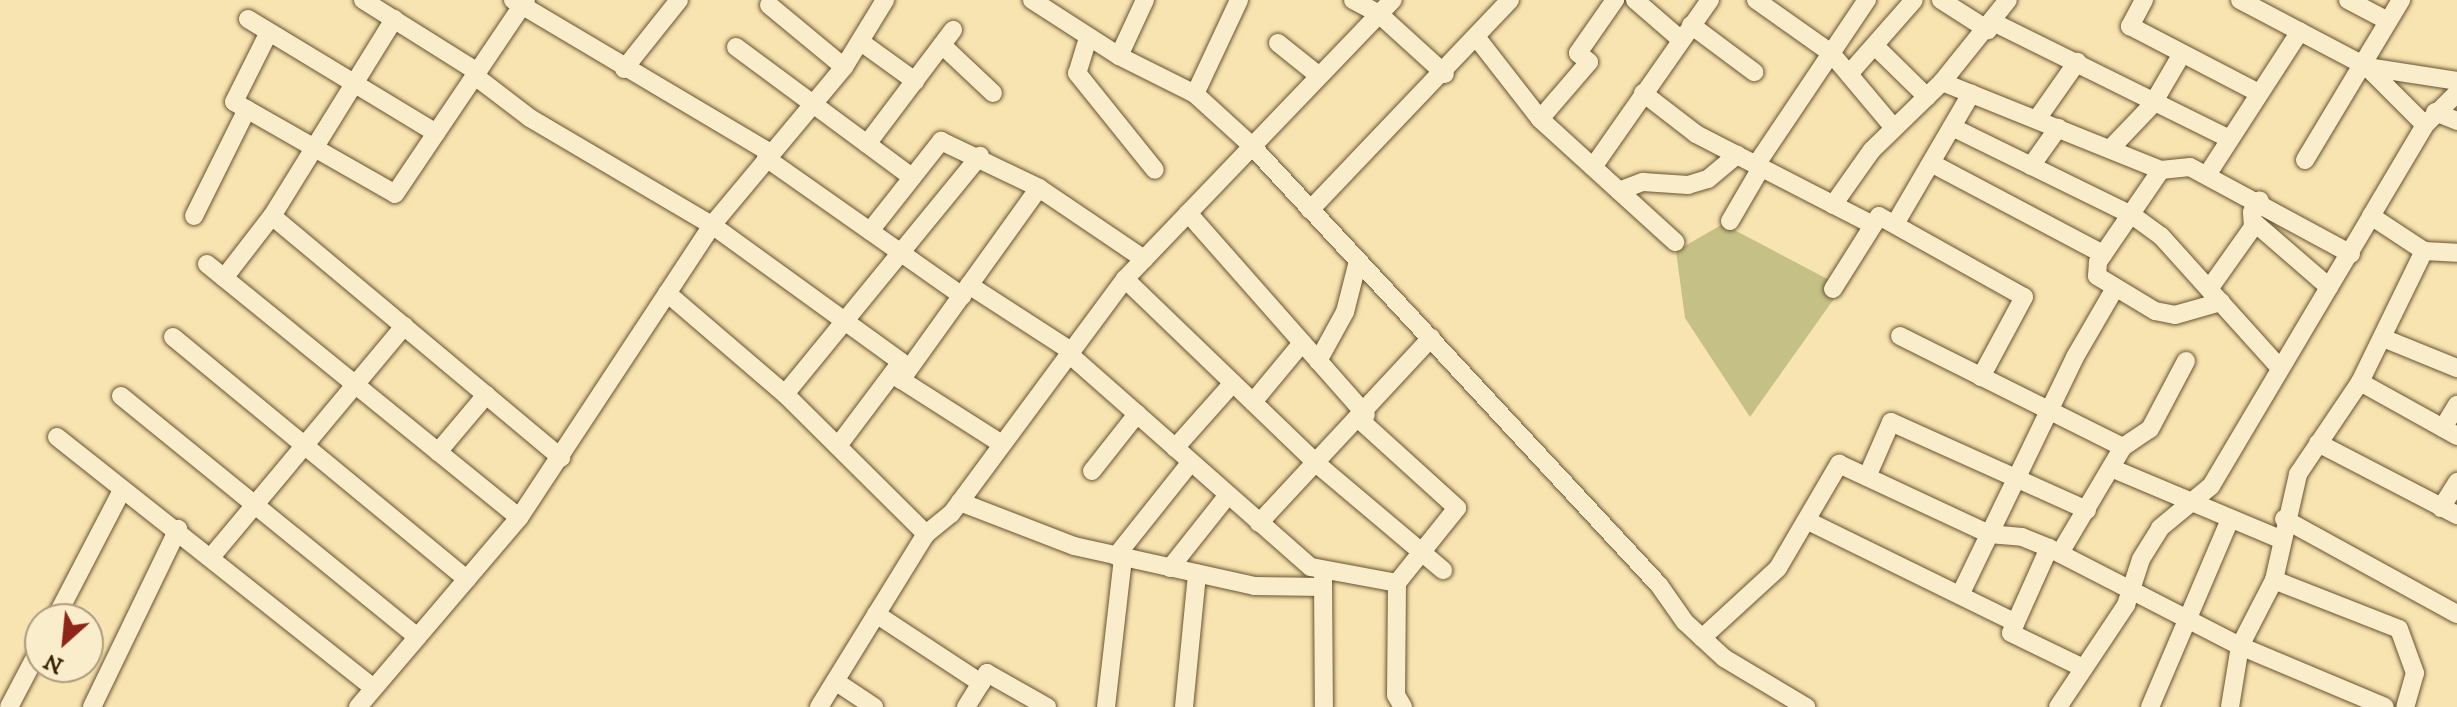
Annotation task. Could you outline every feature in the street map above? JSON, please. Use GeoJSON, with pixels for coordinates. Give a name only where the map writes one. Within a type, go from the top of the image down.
{"type":"FeatureCollection","features":[{"type":"Feature","properties":{"kind":"street"},"geometry":{"type":"LineString","coordinates":[[363,0],[476,74],[530,118],[712,225],[901,362],[897,377]]}},
{"type":"Feature","properties":{"kind":"street"},"geometry":{"type":"LineString","coordinates":[[624,69],[679,0]]}},
{"type":"Feature","properties":{"kind":"street"},"geometry":{"type":"LineString","coordinates":[[358,707],[519,518],[712,225],[844,67],[885,0]]}},
{"type":"Feature","properties":{"kind":"street"},"geometry":{"type":"LineString","coordinates":[[1032,0],[1119,56],[1195,94],[1250,144],[1431,338],[1702,638],[1806,707]]}},
{"type":"Feature","properties":{"kind":"street"},"geometry":{"type":"LineString","coordinates":[[1119,56],[1145,0]]}},
{"type":"Feature","properties":{"kind":"street"},"geometry":{"type":"LineString","coordinates":[[1195,94],[1239,0]]}},
{"type":"Feature","properties":{"kind":"street"},"geometry":{"type":"LineString","coordinates":[[1353,0],[1379,14],[1445,74]]}},
{"type":"Feature","properties":{"kind":"street"},"geometry":{"type":"LineString","coordinates":[[819,707],[926,534],[960,502],[1125,279],[1250,144],[1393,0]]}},
{"type":"Feature","properties":{"kind":"street"},"geometry":{"type":"LineString","coordinates":[[1310,210],[1445,74],[1510,0]]}},
{"type":"Feature","properties":{"kind":"street"},"geometry":{"type":"LineString","coordinates":[[1540,119],[1589,62],[1578,53],[1615,0]]}},
{"type":"Feature","properties":{"kind":"street"},"geometry":{"type":"LineString","coordinates":[[1635,0],[1754,72]]}},
{"type":"Feature","properties":{"kind":"street"},"geometry":{"type":"LineString","coordinates":[[1593,167],[1710,0]]}},
{"type":"Feature","properties":{"kind":"street"},"geometry":{"type":"LineString","coordinates":[[1756,0],[1831,53],[1894,128]]}},
{"type":"Feature","properties":{"kind":"street"},"geometry":{"type":"LineString","coordinates":[[1730,221],[1758,166],[1867,0]]}},
{"type":"Feature","properties":{"kind":"street"},"geometry":{"type":"LineString","coordinates":[[1849,74],[1914,0]]}},
{"type":"Feature","properties":{"kind":"street"},"geometry":{"type":"LineString","coordinates":[[1941,0],[1992,26],[2077,62],[2152,105],[2228,138]]}},
{"type":"Feature","properties":{"kind":"street"},"geometry":{"type":"LineString","coordinates":[[1833,205],[1894,128],[1942,82],[1992,26],[2008,0]]}},
{"type":"Feature","properties":{"kind":"street"},"geometry":{"type":"LineString","coordinates":[[2144,0],[2130,26],[2180,57],[2257,92]]}},
{"type":"Feature","properties":{"kind":"street"},"geometry":{"type":"LineString","coordinates":[[2240,0],[2367,67],[2430,118],[2457,121]]}},
{"type":"Feature","properties":{"kind":"street"},"geometry":{"type":"LineString","coordinates":[[2348,0],[2386,20]]}},
{"type":"Feature","properties":{"kind":"street"},"geometry":{"type":"LineString","coordinates":[[2305,160],[2367,67],[2386,20],[2401,0]]}},
{"type":"Feature","properties":{"kind":"street"},"geometry":{"type":"LineString","coordinates":[[269,32],[234,102],[395,194],[476,74],[520,2],[768,156],[900,252],[1070,352],[1322,580],[1324,707]]}},
{"type":"Feature","properties":{"kind":"street"},"geometry":{"type":"LineString","coordinates":[[769,5],[844,67]]}},
{"type":"Feature","properties":{"kind":"street"},"geometry":{"type":"LineString","coordinates":[[248,19],[436,133]]}},
{"type":"Feature","properties":{"kind":"street"},"geometry":{"type":"LineString","coordinates":[[224,278],[272,216],[394,19]]}},
{"type":"Feature","properties":{"kind":"street"},"geometry":{"type":"LineString","coordinates":[[2207,175],[2257,92],[2300,31]]}},
{"type":"Feature","properties":{"kind":"street"},"geometry":{"type":"LineString","coordinates":[[867,144],[948,37],[993,93]]}},
{"type":"Feature","properties":{"kind":"street"},"geometry":{"type":"LineString","coordinates":[[1088,38],[1077,73],[1155,170]]}},
{"type":"Feature","properties":{"kind":"street"},"geometry":{"type":"LineString","coordinates":[[1477,38],[1540,119],[1675,242]]}},
{"type":"Feature","properties":{"kind":"street"},"geometry":{"type":"LineString","coordinates":[[861,42],[915,81]]}},
{"type":"Feature","properties":{"kind":"street"},"geometry":{"type":"LineString","coordinates":[[1278,43],[1318,75]]}},
{"type":"Feature","properties":{"kind":"street"},"geometry":{"type":"LineString","coordinates":[[1875,46],[1927,97]]}},
{"type":"Feature","properties":{"kind":"street"},"geometry":{"type":"LineString","coordinates":[[736,47],[912,177]]}},
{"type":"Feature","properties":{"kind":"street"},"geometry":{"type":"LineString","coordinates":[[2110,149],[2152,105],[2180,57]]}},
{"type":"Feature","properties":{"kind":"street"},"geometry":{"type":"LineString","coordinates":[[2037,119],[2077,62]]}},
{"type":"Feature","properties":{"kind":"street"},"geometry":{"type":"LineString","coordinates":[[2367,67],[2457,81]]}},
{"type":"Feature","properties":{"kind":"street"},"geometry":{"type":"LineString","coordinates":[[1942,82],[2161,170],[2190,167],[2260,200],[2304,232],[2351,254]]}},
{"type":"Feature","properties":{"kind":"street"},"geometry":{"type":"LineString","coordinates":[[1643,93],[1737,155],[1873,225]]}},
{"type":"Feature","properties":{"kind":"street"},"geometry":{"type":"LineString","coordinates":[[2058,707],[2126,605],[2128,591],[2160,528],[2211,486],[2278,366],[2351,254],[2430,118],[2457,93]]}},
{"type":"Feature","properties":{"kind":"street"},"geometry":{"type":"LineString","coordinates":[[1895,224],[1971,94]]}},
{"type":"Feature","properties":{"kind":"street"},"geometry":{"type":"LineString","coordinates":[[194,216],[247,109]]}},
{"type":"Feature","properties":{"kind":"street"},"geometry":{"type":"LineString","coordinates":[[1952,127],[2132,215],[2215,296],[2278,366]]}},
{"type":"Feature","properties":{"kind":"street"},"geometry":{"type":"LineString","coordinates":[[2031,166],[2058,128]]}},
{"type":"Feature","properties":{"kind":"street"},"geometry":{"type":"LineString","coordinates":[[870,231],[941,141],[980,156],[1039,188],[1144,259]]}},
{"type":"Feature","properties":{"kind":"street"},"geometry":{"type":"LineString","coordinates":[[1619,191],[1643,182],[1688,185],[1716,172],[1737,155]]}},
{"type":"Feature","properties":{"kind":"street"},"geometry":{"type":"LineString","coordinates":[[785,394],[980,156]]}},
{"type":"Feature","properties":{"kind":"street"},"geometry":{"type":"LineString","coordinates":[[1931,163],[2103,254]]}},
{"type":"Feature","properties":{"kind":"street"},"geometry":{"type":"LineString","coordinates":[[2161,170],[2103,254],[2097,276],[2114,290],[2175,315],[2215,296],[2255,223]]}},
{"type":"Feature","properties":{"kind":"street"},"geometry":{"type":"LineString","coordinates":[[1716,172],[1747,192]]}},
{"type":"Feature","properties":{"kind":"street"},"geometry":{"type":"LineString","coordinates":[[838,446],[965,291],[1039,188]]}},
{"type":"Feature","properties":{"kind":"street"},"geometry":{"type":"LineString","coordinates":[[2260,200],[2252,212],[2255,223],[2329,287]]}},
{"type":"Feature","properties":{"kind":"street"},"geometry":{"type":"LineString","coordinates":[[1188,213],[1318,361],[1363,418],[1457,508],[1397,583],[1396,695],[1403,707]]}},
{"type":"Feature","properties":{"kind":"street"},"geometry":{"type":"LineString","coordinates":[[272,216],[561,458]]}},
{"type":"Feature","properties":{"kind":"street"},"geometry":{"type":"LineString","coordinates":[[1833,289],[1879,216],[2024,297],[1981,377]]}},
{"type":"Feature","properties":{"kind":"street"},"geometry":{"type":"LineString","coordinates":[[2371,216],[2424,251],[2457,253]]}},
{"type":"Feature","properties":{"kind":"street"},"geometry":{"type":"LineString","coordinates":[[2231,707],[2240,646],[2274,580],[2284,519],[2298,474],[2360,382],[2424,251]]}},
{"type":"Feature","properties":{"kind":"street"},"geometry":{"type":"LineString","coordinates":[[1318,361],[1345,312],[1358,261]]}},
{"type":"Feature","properties":{"kind":"street"},"geometry":{"type":"LineString","coordinates":[[207,264],[519,518]]}},
{"type":"Feature","properties":{"kind":"street"},"geometry":{"type":"LineString","coordinates":[[1125,279],[1317,464],[1443,570]]}},
{"type":"Feature","properties":{"kind":"street"},"geometry":{"type":"LineString","coordinates":[[1960,595],[2049,410],[2114,290]]}},
{"type":"Feature","properties":{"kind":"street"},"geometry":{"type":"LineString","coordinates":[[667,293],[785,394],[926,534]]}},
{"type":"Feature","properties":{"kind":"street"},"geometry":{"type":"LineString","coordinates":[[212,556],[404,326]]}},
{"type":"Feature","properties":{"kind":"street"},"geometry":{"type":"LineString","coordinates":[[1900,336],[2123,447]]}},
{"type":"Feature","properties":{"kind":"street"},"geometry":{"type":"LineString","coordinates":[[173,337],[467,579]]}},
{"type":"Feature","properties":{"kind":"street"},"geometry":{"type":"LineString","coordinates":[[1259,523],[1363,418],[1431,338]]}},
{"type":"Feature","properties":{"kind":"street"},"geometry":{"type":"LineString","coordinates":[[2383,338],[2456,365]]}},
{"type":"Feature","properties":{"kind":"street"},"geometry":{"type":"LineString","coordinates":[[1253,402],[1302,343]]}},
{"type":"Feature","properties":{"kind":"street"},"geometry":{"type":"LineString","coordinates":[[2083,668],[2011,633],[2055,551],[2087,510],[2123,447],[2150,429],[2186,361]]}},
{"type":"Feature","properties":{"kind":"street"},"geometry":{"type":"LineString","coordinates":[[897,377],[1002,444]]}},
{"type":"Feature","properties":{"kind":"street"},"geometry":{"type":"LineString","coordinates":[[2360,382],[2450,432],[2457,405]]}},
{"type":"Feature","properties":{"kind":"street"},"geometry":{"type":"LineString","coordinates":[[1175,448],[1233,383]]}},
{"type":"Feature","properties":{"kind":"street"},"geometry":{"type":"LineString","coordinates":[[438,452],[486,395]]}},
{"type":"Feature","properties":{"kind":"street"},"geometry":{"type":"LineString","coordinates":[[121,396],[418,637]]}},
{"type":"Feature","properties":{"kind":"street"},"geometry":{"type":"LineString","coordinates":[[1092,471],[1137,414]]}},
{"type":"Feature","properties":{"kind":"street"},"geometry":{"type":"LineString","coordinates":[[1867,477],[1891,422],[2015,481],[2087,510]]}},
{"type":"Feature","properties":{"kind":"street"},"geometry":{"type":"LineString","coordinates":[[57,437],[121,492],[178,529],[374,688]]}},
{"type":"Feature","properties":{"kind":"street"},"geometry":{"type":"LineString","coordinates":[[2318,443],[2449,512],[2457,482]]}},
{"type":"Feature","properties":{"kind":"street"},"geometry":{"type":"LineString","coordinates":[[1106,707],[1119,557],[1191,462]]}},
{"type":"Feature","properties":{"kind":"street"},"geometry":{"type":"LineString","coordinates":[[1702,638],[1778,568],[1810,522],[1839,464],[1989,534],[2022,537],[2055,551],[2240,646],[2385,707]]}},
{"type":"Feature","properties":{"kind":"street"},"geometry":{"type":"LineString","coordinates":[[2111,468],[2229,522],[2280,539]]}},
{"type":"Feature","properties":{"kind":"street"},"geometry":{"type":"LineString","coordinates":[[63,603],[121,492]]}},
{"type":"Feature","properties":{"kind":"street"},"geometry":{"type":"LineString","coordinates":[[1170,568],[1228,495]]}},
{"type":"Feature","properties":{"kind":"street"},"geometry":{"type":"LineString","coordinates":[[960,502],[1119,557],[1254,586],[1322,580],[1397,583]]}},
{"type":"Feature","properties":{"kind":"street"},"geometry":{"type":"LineString","coordinates":[[2284,519],[2457,614]]}},
{"type":"Feature","properties":{"kind":"street"},"geometry":{"type":"LineString","coordinates":[[1810,522],[2016,623]]}},
{"type":"Feature","properties":{"kind":"street"},"geometry":{"type":"LineString","coordinates":[[2150,707],[2184,619],[2229,522]]}},
{"type":"Feature","properties":{"kind":"street"},"geometry":{"type":"LineString","coordinates":[[92,707],[178,529]]}},
{"type":"Feature","properties":{"kind":"street"},"geometry":{"type":"LineString","coordinates":[[1184,707],[1197,574]]}},
{"type":"Feature","properties":{"kind":"street"},"geometry":{"type":"LineString","coordinates":[[2274,580],[2399,629],[2415,673],[2405,707]]}},
{"type":"Feature","properties":{"kind":"street"},"geometry":{"type":"LineString","coordinates":[[876,614],[981,683]]}},
{"type":"Feature","properties":{"kind":"street"},"geometry":{"type":"LineString","coordinates":[[966,707],[987,673],[1047,707]]}},
{"type":"Feature","properties":{"kind":"street"},"geometry":{"type":"LineString","coordinates":[[9,707],[24,678]]}},
{"type":"Feature","properties":{"kind":"street"},"geometry":{"type":"LineString","coordinates":[[835,681],[874,707]]}},
{"type":"Feature","properties":{"kind":"shaded area"},"geometry":{"type":"Polygon","coordinates":[[[1723,224],[1833,282],[1836,296],[1750,417],[1685,318],[1676,251],[1723,224]]]}}]}
